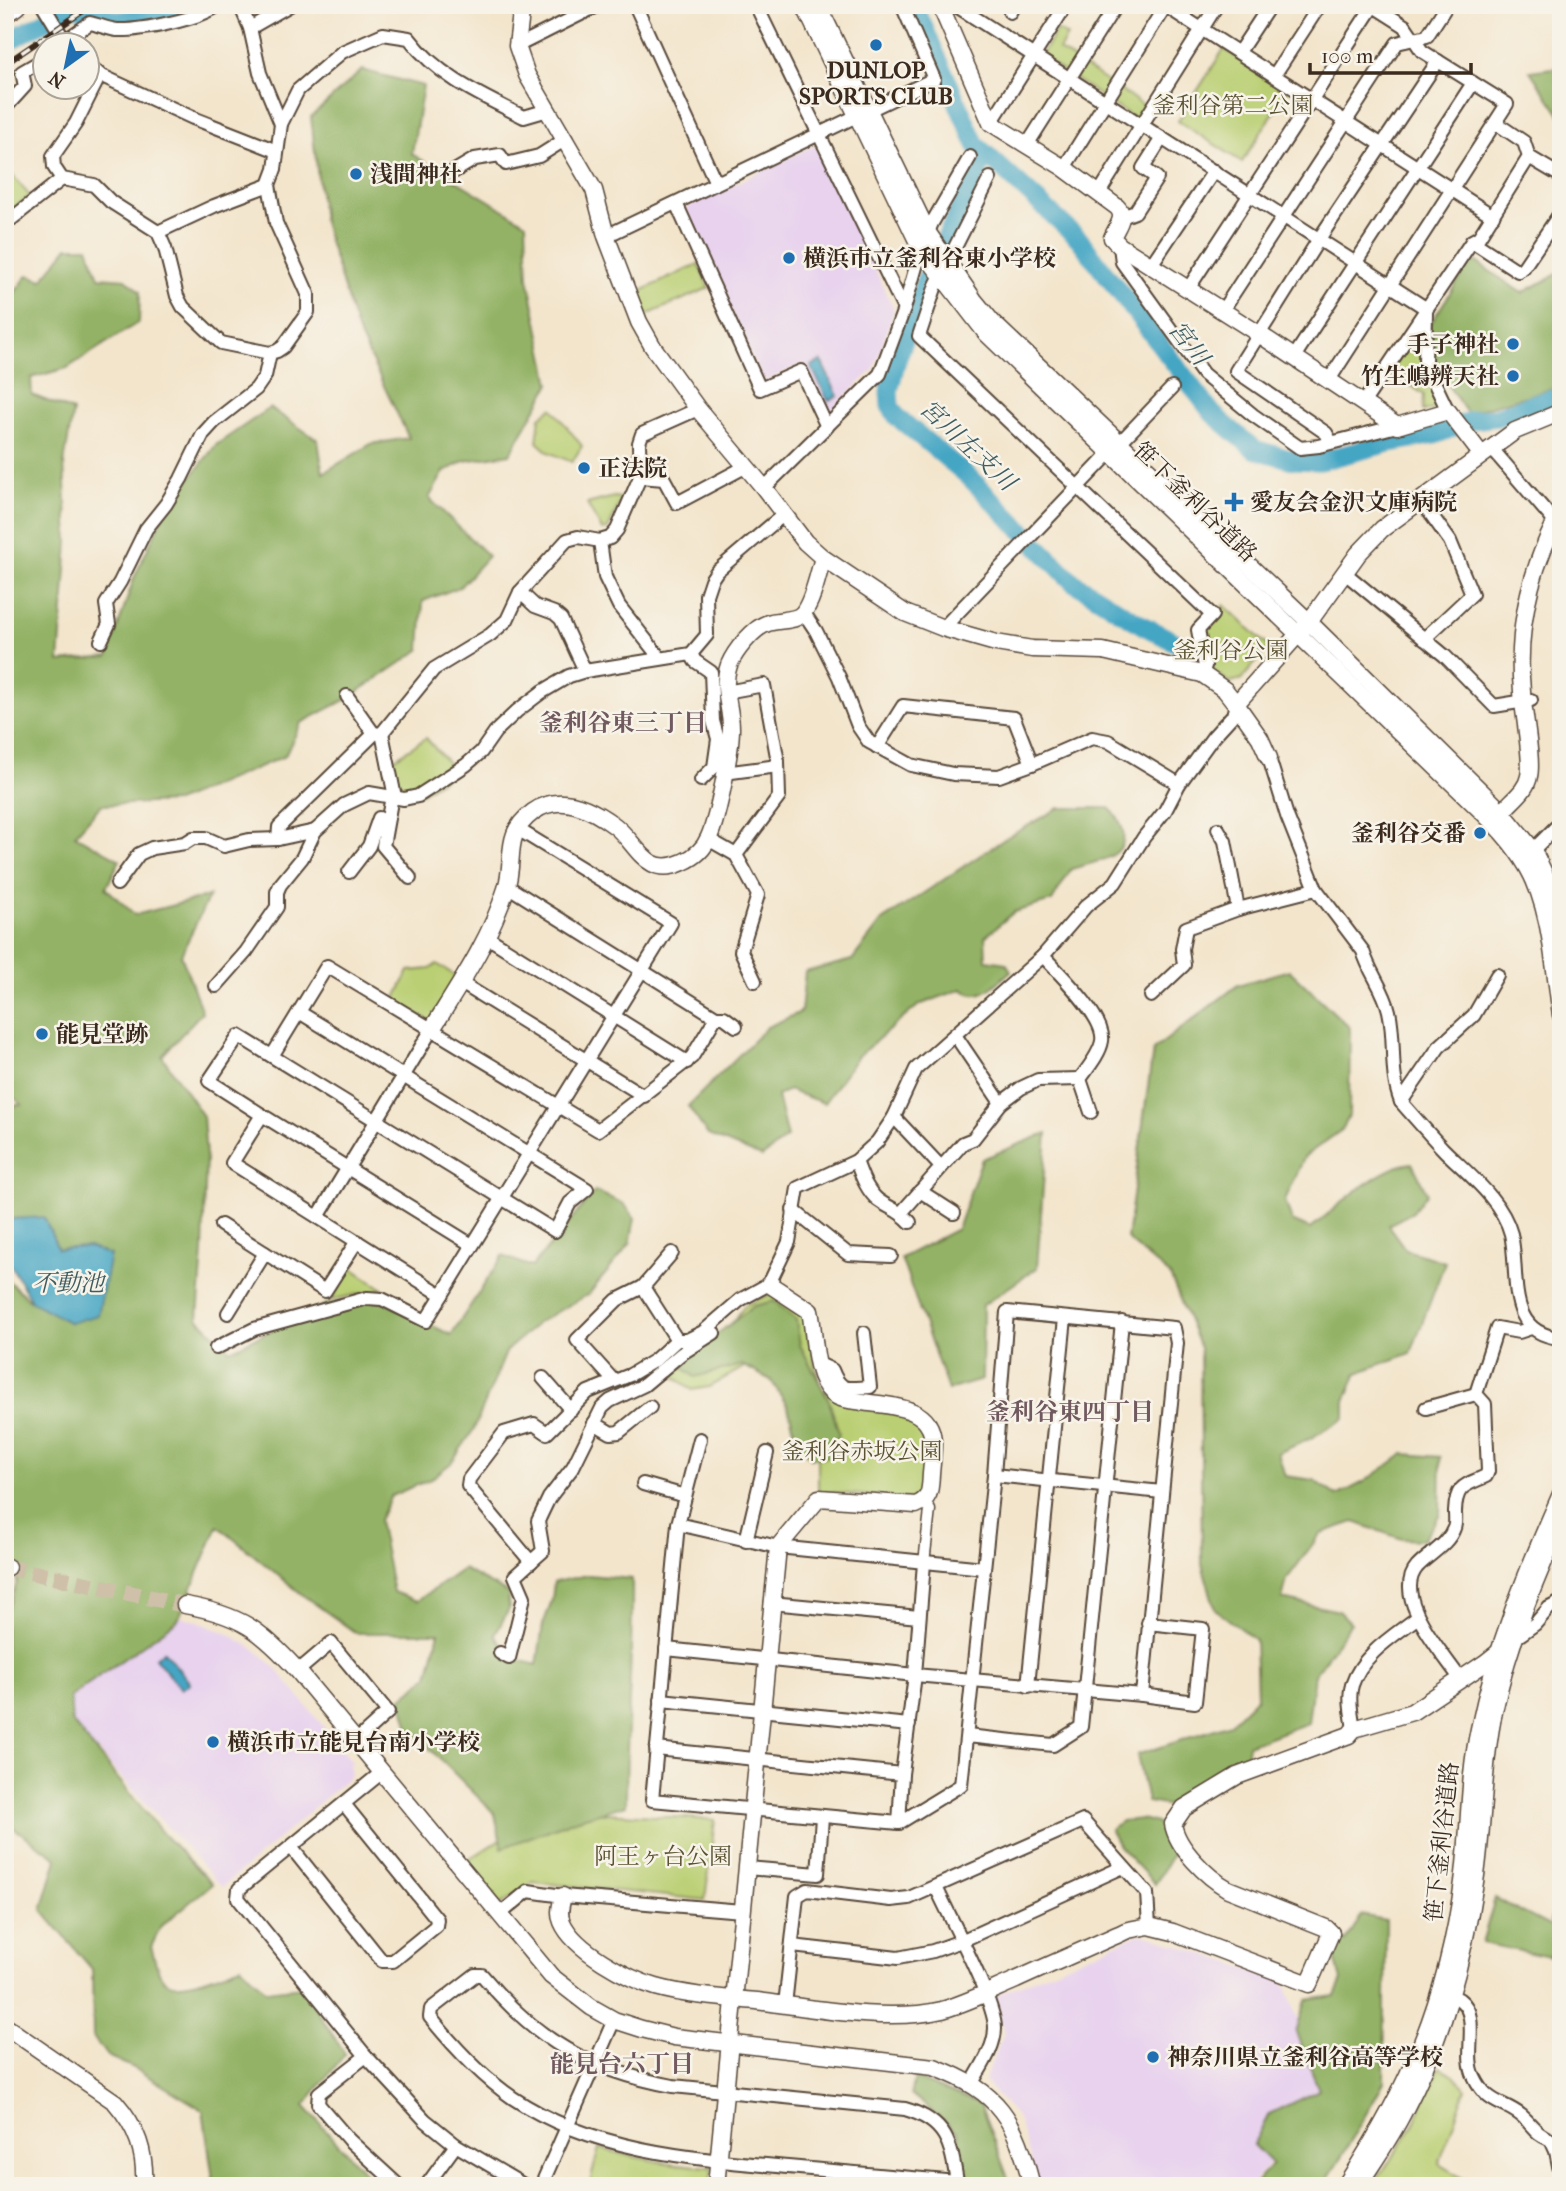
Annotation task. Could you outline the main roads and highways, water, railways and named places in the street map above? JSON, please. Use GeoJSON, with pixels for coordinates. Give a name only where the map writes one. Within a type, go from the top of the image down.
{"type":"FeatureCollection","features":[{"type":"Feature","properties":{"kind":"highway"},"geometry":{"type":"LineString","coordinates":[[5,12],[16,5]]}},
{"type":"Feature","properties":{"kind":"water"},"geometry":{"type":"Polygon","coordinates":[[[821,361],[838,396],[828,401],[811,366],[821,361]]]}},
{"type":"Feature","properties":{"kind":"water","name":"不動池"},"geometry":{"type":"Polygon","coordinates":[[[44,1217],[58,1249],[88,1247],[110,1255],[98,1315],[70,1323],[32,1302],[6,1257],[7,1232],[11,1219],[44,1217]]]}},
{"type":"Feature","properties":{"kind":"water"},"geometry":{"type":"Polygon","coordinates":[[[164,1651],[190,1683],[181,1689],[155,1658],[164,1651]]]}},
{"type":"Feature","properties":{"kind":"waterway"},"geometry":{"type":"LineString","coordinates":[[5,43],[73,6],[118,21],[186,11],[202,5]]}},
{"type":"Feature","properties":{"kind":"waterway","name":"宮川"},"geometry":{"type":"LineString","coordinates":[[914,5],[976,145],[1079,239],[1213,414],[1254,449],[1293,460],[1320,461],[1385,444],[1435,435],[1472,420],[1497,417],[1561,396]]}},
{"type":"Feature","properties":{"kind":"waterway","name":"宮川左支川"},"geometry":{"type":"LineString","coordinates":[[986,154],[925,281],[896,363],[889,391],[890,406],[897,417],[968,476],[1073,582],[1142,625],[1196,653]]}},
{"type":"Feature","properties":{"kind":"waterway"},"geometry":{"type":"LineString","coordinates":[[877,384],[890,385]]}},
{"type":"Feature","properties":{"kind":"waterway"},"geometry":{"type":"LineString","coordinates":[[777,484],[813,449]]}},
{"type":"Feature","properties":{"kind":"tunnel"},"geometry":{"type":"LineString","coordinates":[[7,1567],[185,1605]]}},
{"type":"Feature","properties":{"kind":"railway"},"geometry":{"type":"LineString","coordinates":[[5,64],[92,5]]}},
{"type":"Feature","properties":{"kind":"place","name":"DUNLOP SPORTS CLUB"},"geometry":{"type":"Point","coordinates":[876,45]}},
{"type":"Feature","properties":{"kind":"place","name":"浅間神社"},"geometry":{"type":"Point","coordinates":[356,174]}},
{"type":"Feature","properties":{"kind":"place","name":"横浜市立釜利谷東小学校"},"geometry":{"type":"Point","coordinates":[789,258]}},
{"type":"Feature","properties":{"kind":"place","name":"手子神社"},"geometry":{"type":"Point","coordinates":[1513,344]}},
{"type":"Feature","properties":{"kind":"place","name":"竹生嶋辨天社"},"geometry":{"type":"Point","coordinates":[1513,376]}},
{"type":"Feature","properties":{"kind":"place","name":"正法院"},"geometry":{"type":"Point","coordinates":[584,468]}},
{"type":"Feature","properties":{"kind":"place","name":"愛友会金沢文庫病院"},"geometry":{"type":"Point","coordinates":[1234,502]}},
{"type":"Feature","properties":{"kind":"place","name":"釜利谷交番"},"geometry":{"type":"Point","coordinates":[1480,833]}},
{"type":"Feature","properties":{"kind":"place","name":"能見堂跡"},"geometry":{"type":"Point","coordinates":[42,1034]}},
{"type":"Feature","properties":{"kind":"place","name":"横浜市立能見台南小学校"},"geometry":{"type":"Point","coordinates":[213,1742]}},
{"type":"Feature","properties":{"kind":"place","name":"神奈川県立釜利谷高等学校"},"geometry":{"type":"Point","coordinates":[1153,2057]}},
{"type":"Feature","properties":{"kind":"district","name":"釜利谷東三丁目"},"geometry":{"type":"Point","coordinates":[623,723]}},
{"type":"Feature","properties":{"kind":"district","name":"釜利谷東四丁目"},"geometry":{"type":"Point","coordinates":[1070,1412]}},
{"type":"Feature","properties":{"kind":"district","name":"能見台六丁目"},"geometry":{"type":"Point","coordinates":[622,2064]}},
{"type":"Feature","properties":{"kind":"park label","name":"釜利谷第二公園"},"geometry":{"type":"Point","coordinates":[1233,105]}},
{"type":"Feature","properties":{"kind":"park label","name":"釜利谷公園"},"geometry":{"type":"Point","coordinates":[1231,650]}},
{"type":"Feature","properties":{"kind":"park label","name":"釜利谷赤坂公園"},"geometry":{"type":"Point","coordinates":[862,1451]}},
{"type":"Feature","properties":{"kind":"park label","name":"阿王ヶ台公園"},"geometry":{"type":"Point","coordinates":[663,1856]}}]}
